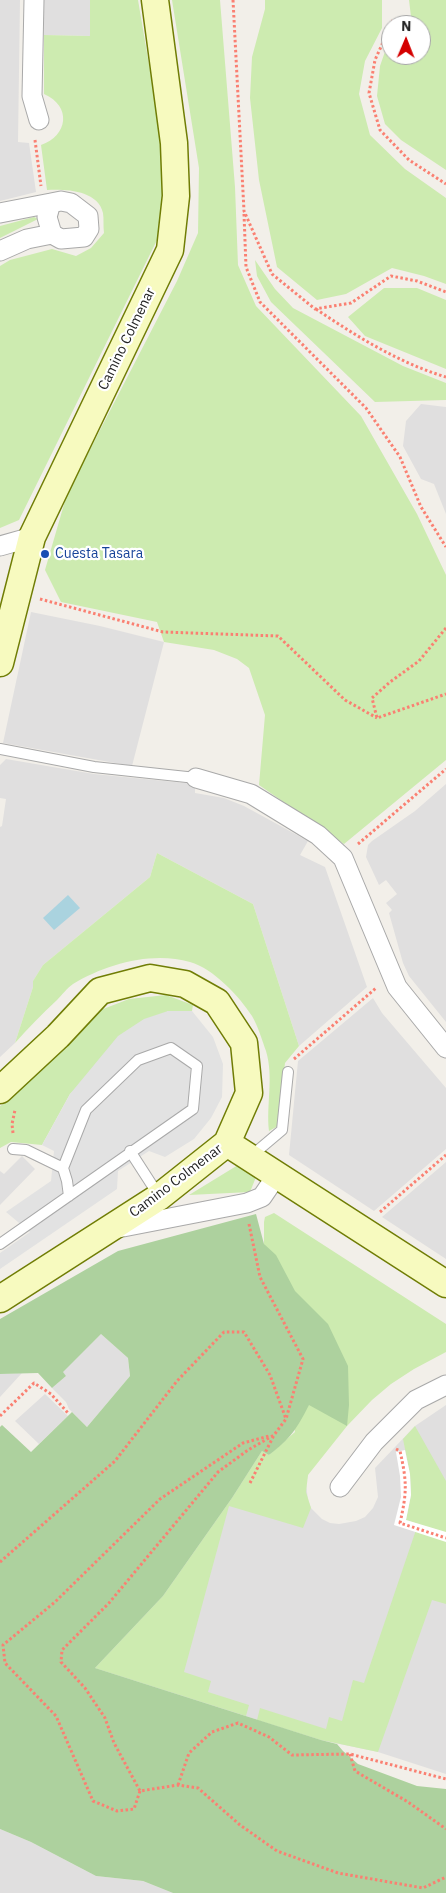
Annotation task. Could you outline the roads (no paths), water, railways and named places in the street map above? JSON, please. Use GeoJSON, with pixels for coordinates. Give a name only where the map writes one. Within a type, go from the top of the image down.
{"type":"FeatureCollection","features":[{"type":"Feature","properties":{"kind":"main road","name":"Camino Colmenar"},"geometry":{"type":"LineString","coordinates":[[0,664],[10,602],[32,537],[170,250],[176,196],[174,143],[155,0]]}},
{"type":"Feature","properties":{"kind":"main road","name":"Camino Colmenar"},"geometry":{"type":"LineString","coordinates":[[0,1090],[58,1036],[100,991],[150,978],[185,984],[217,1002],[244,1043],[250,1093],[227,1143],[160,1197],[0,1299]]}},
{"type":"Feature","properties":{"kind":"main road"},"geometry":{"type":"LineString","coordinates":[[227,1143],[446,1284]]}},
{"type":"Feature","properties":{"kind":"street"},"geometry":{"type":"LineString","coordinates":[[34,0],[32,96],[39,120]]}},
{"type":"Feature","properties":{"kind":"street"},"geometry":{"type":"LineString","coordinates":[[46,196],[52,234]]}},
{"type":"Feature","properties":{"kind":"street"},"geometry":{"type":"LineString","coordinates":[[0,213],[46,196],[71,203],[88,216],[89,228],[84,237],[61,239],[52,234],[27,240],[0,251]]}},
{"type":"Feature","properties":{"kind":"street"},"geometry":{"type":"LineString","coordinates":[[0,546],[32,537]]}},
{"type":"Feature","properties":{"kind":"street"},"geometry":{"type":"LineString","coordinates":[[196,778],[251,794],[318,835],[343,858],[397,988],[446,1048]]}},
{"type":"Feature","properties":{"kind":"street"},"geometry":{"type":"LineString","coordinates":[[109,1230],[247,1203],[262,1198],[277,1175]]}},
{"type":"Feature","properties":{"kind":"street"},"geometry":{"type":"LineString","coordinates":[[340,1486],[374,1442],[416,1400],[446,1385]]}},
{"type":"Feature","properties":{"kind":"lane"},"geometry":{"type":"LineString","coordinates":[[0,749],[94,767],[196,778]]}},
{"type":"Feature","properties":{"kind":"lane"},"geometry":{"type":"LineString","coordinates":[[0,1244],[69,1196],[130,1151],[192,1108],[197,1066],[171,1048],[138,1060],[86,1110],[63,1168],[69,1196]]}},
{"type":"Feature","properties":{"kind":"lane"},"geometry":{"type":"LineString","coordinates":[[250,1157],[282,1130],[288,1072]]}},
{"type":"Feature","properties":{"kind":"lane"},"geometry":{"type":"LineString","coordinates":[[13,1150],[26,1150],[63,1168]]}},
{"type":"Feature","properties":{"kind":"lane"},"geometry":{"type":"LineString","coordinates":[[130,1151],[160,1197]]}},
{"type":"Feature","properties":{"kind":"water"},"geometry":{"type":"Polygon","coordinates":[[[68,895],[80,908],[54,930],[43,918],[68,895]]]}},
{"type":"Feature","properties":{"kind":"place","name":"Cuesta Tasara"},"geometry":{"type":"Point","coordinates":[45,554]}}]}
